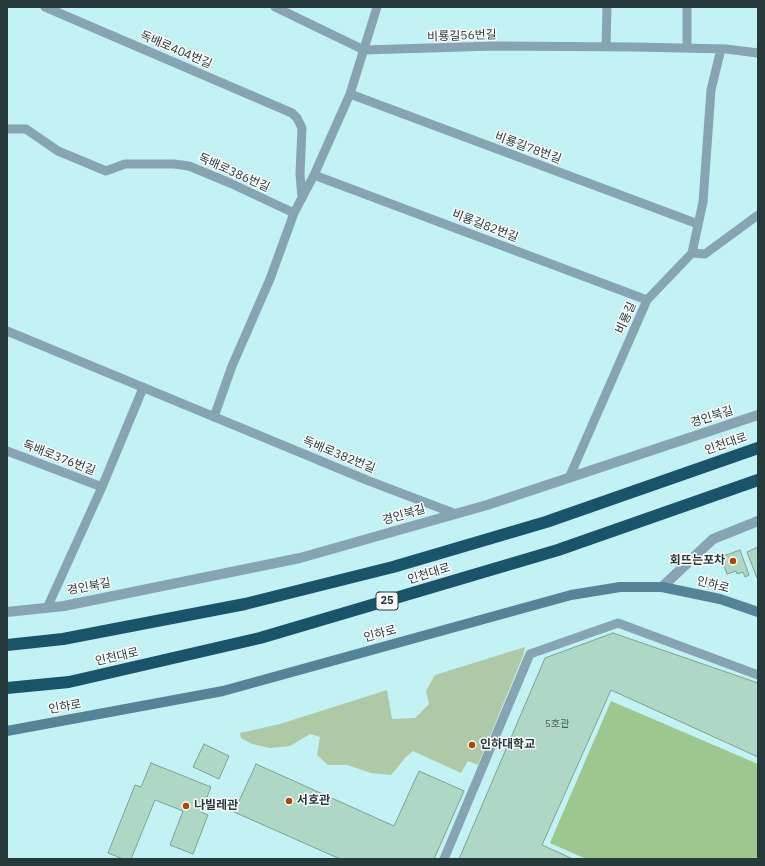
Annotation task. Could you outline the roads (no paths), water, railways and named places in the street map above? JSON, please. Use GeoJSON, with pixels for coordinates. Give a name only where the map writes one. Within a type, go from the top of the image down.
{"type":"FeatureCollection","features":[{"type":"Feature","properties":{"kind":"highway","name":"인천대로"},"geometry":{"type":"LineString","coordinates":[[7,645],[63,639],[245,604],[394,567],[546,522],[758,448]]}},
{"type":"Feature","properties":{"kind":"highway","name":"인천대로"},"geometry":{"type":"LineString","coordinates":[[7,688],[69,682],[260,638],[558,550],[758,480]]}},
{"type":"Feature","properties":{"kind":"main road","name":"인하로"},"geometry":{"type":"LineString","coordinates":[[7,731],[223,691],[571,595],[620,587],[662,587],[720,599],[758,612]]}},
{"type":"Feature","properties":{"kind":"street","name":"경인북길"},"geometry":{"type":"LineString","coordinates":[[7,612],[72,604],[300,558],[456,514],[758,415]]}},
{"type":"Feature","properties":{"kind":"street"},"geometry":{"type":"LineString","coordinates":[[662,587],[713,539],[758,521]]}},
{"type":"Feature","properties":{"kind":"lane","name":"독배로404번길"},"geometry":{"type":"LineString","coordinates":[[45,7],[292,113],[297,118],[302,128],[300,174],[302,198]]}},
{"type":"Feature","properties":{"kind":"lane"},"geometry":{"type":"LineString","coordinates":[[275,7],[364,50]]}},
{"type":"Feature","properties":{"kind":"lane"},"geometry":{"type":"LineString","coordinates":[[214,417],[232,366],[270,279],[294,213],[314,175],[350,94],[377,7]]}},
{"type":"Feature","properties":{"kind":"lane"},"geometry":{"type":"LineString","coordinates":[[606,47],[607,7]]}},
{"type":"Feature","properties":{"kind":"lane"},"geometry":{"type":"LineString","coordinates":[[687,7],[687,48]]}},
{"type":"Feature","properties":{"kind":"lane","name":"비룡길56번길"},"geometry":{"type":"LineString","coordinates":[[364,50],[495,46],[687,48],[721,49],[758,53]]}},
{"type":"Feature","properties":{"kind":"lane"},"geometry":{"type":"LineString","coordinates":[[721,49],[711,90],[703,202],[692,253],[705,254],[758,215]]}},
{"type":"Feature","properties":{"kind":"lane","name":"비룡길78번길"},"geometry":{"type":"LineString","coordinates":[[350,94],[698,224]]}},
{"type":"Feature","properties":{"kind":"lane","name":"독배로386번길"},"geometry":{"type":"LineString","coordinates":[[7,129],[26,129],[58,151],[106,172],[125,164],[174,164],[189,166],[230,183],[294,213]]}},
{"type":"Feature","properties":{"kind":"lane","name":"비룡길82번길"},"geometry":{"type":"LineString","coordinates":[[314,175],[647,300]]}},
{"type":"Feature","properties":{"kind":"lane","name":"비룡길"},"geometry":{"type":"LineString","coordinates":[[569,478],[647,300],[692,253]]}},
{"type":"Feature","properties":{"kind":"lane","name":"독배로382번길"},"geometry":{"type":"LineString","coordinates":[[7,330],[369,481],[456,514]]}},
{"type":"Feature","properties":{"kind":"lane","name":"경인북길"},"geometry":{"type":"LineString","coordinates":[[47,608],[102,487],[143,388]]}},
{"type":"Feature","properties":{"kind":"lane","name":"독배로376번길"},"geometry":{"type":"LineString","coordinates":[[7,451],[102,487]]}},
{"type":"Feature","properties":{"kind":"lane"},"geometry":{"type":"LineString","coordinates":[[444,859],[530,654],[618,623],[758,675]]}},
{"type":"Feature","properties":{"kind":"place","name":"회뜨는포차"},"geometry":{"type":"Point","coordinates":[733,561]}},
{"type":"Feature","properties":{"kind":"place","name":"인하대학교"},"geometry":{"type":"Point","coordinates":[472,745]}},
{"type":"Feature","properties":{"kind":"place","name":"서호관"},"geometry":{"type":"Point","coordinates":[289,801]}},
{"type":"Feature","properties":{"kind":"place","name":"나빌레관"},"geometry":{"type":"Point","coordinates":[186,806]}}]}
